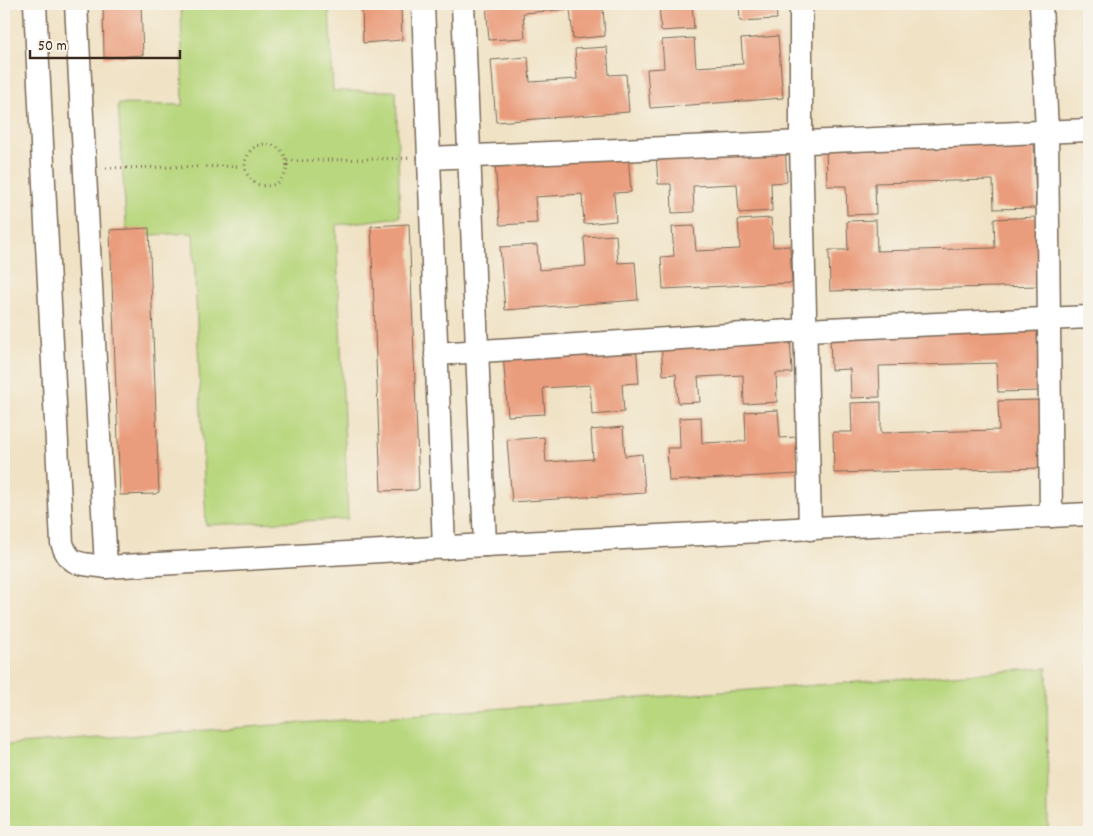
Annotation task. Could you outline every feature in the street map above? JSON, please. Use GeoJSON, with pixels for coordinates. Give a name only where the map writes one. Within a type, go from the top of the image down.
{"type":"FeatureCollection","features":[{"type":"Feature","properties":{"kind":"street"},"geometry":{"type":"LineString","coordinates":[[35,4],[62,543],[66,556],[74,562],[106,567],[485,545],[1089,514]]}},
{"type":"Feature","properties":{"kind":"street"},"geometry":{"type":"LineString","coordinates":[[76,4],[106,567]]}},
{"type":"Feature","properties":{"kind":"street"},"geometry":{"type":"LineString","coordinates":[[423,4],[444,548]]}},
{"type":"Feature","properties":{"kind":"street"},"geometry":{"type":"LineString","coordinates":[[463,4],[485,545]]}},
{"type":"Feature","properties":{"kind":"street"},"geometry":{"type":"LineString","coordinates":[[801,4],[801,142],[810,529]]}},
{"type":"Feature","properties":{"kind":"street"},"geometry":{"type":"LineString","coordinates":[[1041,4],[1047,132],[1051,516]]}},
{"type":"Feature","properties":{"kind":"street"},"geometry":{"type":"LineString","coordinates":[[429,158],[1089,130]]}},
{"type":"Feature","properties":{"kind":"street"},"geometry":{"type":"LineString","coordinates":[[436,354],[805,330],[1089,317]]}},
{"type":"Feature","properties":{"kind":"path"},"geometry":{"type":"LineString","coordinates":[[267,143],[280,149],[287,161],[284,175],[274,184],[268,186],[261,185],[250,178],[244,166],[248,152],[260,144],[267,143]]}},
{"type":"Feature","properties":{"kind":"path"},"geometry":{"type":"LineString","coordinates":[[287,161],[429,158]]}},
{"type":"Feature","properties":{"kind":"path"},"geometry":{"type":"LineString","coordinates":[[85,168],[244,166]]}},
{"type":"Feature","properties":{"kind":"green space"},"geometry":{"type":"Polygon","coordinates":[[[181,4],[329,4],[333,91],[396,91],[400,217],[336,225],[348,519],[206,525],[193,233],[127,236],[118,104],[183,105],[181,4]]]}},
{"type":"Feature","properties":{"kind":"green space"},"geometry":{"type":"Polygon","coordinates":[[[1089,351],[1089,435],[1088,435],[1086,352],[1089,351]]]}},
{"type":"Feature","properties":{"kind":"green space"},"geometry":{"type":"Polygon","coordinates":[[[1047,668],[1048,832],[4,832],[4,745],[1047,668]]]}},
{"type":"Feature","properties":{"kind":"building"},"geometry":{"type":"Polygon","coordinates":[[[103,4],[141,4],[143,55],[104,58],[103,4]]]}},
{"type":"Feature","properties":{"kind":"building"},"geometry":{"type":"Polygon","coordinates":[[[362,4],[401,4],[402,40],[363,43],[362,4]]]}},
{"type":"Feature","properties":{"kind":"building"},"geometry":{"type":"Polygon","coordinates":[[[486,4],[619,4],[620,7],[603,8],[605,36],[573,39],[570,9],[523,13],[525,38],[489,40],[486,4]]]}},
{"type":"Feature","properties":{"kind":"building"},"geometry":{"type":"Polygon","coordinates":[[[659,4],[692,4],[694,29],[661,31],[659,4]]]}},
{"type":"Feature","properties":{"kind":"building"},"geometry":{"type":"Polygon","coordinates":[[[739,4],[776,4],[777,19],[740,21],[739,4]]]}},
{"type":"Feature","properties":{"kind":"building"},"geometry":{"type":"Polygon","coordinates":[[[778,36],[783,98],[650,108],[647,69],[664,68],[662,40],[694,38],[696,67],[743,64],[741,39],[778,36]]]}},
{"type":"Feature","properties":{"kind":"building"},"geometry":{"type":"Polygon","coordinates":[[[607,47],[609,75],[626,74],[629,112],[496,122],[491,60],[528,57],[530,82],[577,79],[575,49],[607,47]]]}},
{"type":"Feature","properties":{"kind":"building"},"geometry":{"type":"Polygon","coordinates":[[[1034,140],[1036,208],[994,209],[993,180],[875,183],[876,214],[847,215],[846,186],[827,186],[826,145],[1034,140]]]}},
{"type":"Feature","properties":{"kind":"building"},"geometry":{"type":"Polygon","coordinates":[[[785,145],[787,182],[771,183],[772,211],[739,213],[737,184],[693,186],[694,212],[672,213],[671,184],[658,184],[656,152],[785,145]]]}},
{"type":"Feature","properties":{"kind":"building"},"geometry":{"type":"Polygon","coordinates":[[[628,154],[631,192],[614,193],[616,221],[584,224],[582,194],[535,197],[537,223],[500,225],[495,163],[628,154]]]}},
{"type":"Feature","properties":{"kind":"building"},"geometry":{"type":"Polygon","coordinates":[[[1037,217],[1039,286],[830,291],[829,250],[848,250],[847,221],[876,220],[877,251],[995,248],[994,219],[1037,217]]]}},
{"type":"Feature","properties":{"kind":"building"},"geometry":{"type":"Polygon","coordinates":[[[771,218],[773,247],[790,246],[792,283],[663,289],[661,257],[674,256],[672,227],[694,226],[696,251],[740,249],[738,220],[771,218]]]}},
{"type":"Feature","properties":{"kind":"building"},"geometry":{"type":"Polygon","coordinates":[[[409,224],[419,488],[416,490],[381,491],[371,226],[409,224]]]}},
{"type":"Feature","properties":{"kind":"building"},"geometry":{"type":"Polygon","coordinates":[[[149,228],[159,492],[155,494],[120,495],[110,230],[149,228]]]}},
{"type":"Feature","properties":{"kind":"building"},"geometry":{"type":"Polygon","coordinates":[[[616,235],[618,263],[635,262],[638,300],[505,310],[500,247],[537,245],[539,270],[586,266],[584,237],[616,235]]]}},
{"type":"Feature","properties":{"kind":"building"},"geometry":{"type":"Polygon","coordinates":[[[1038,323],[1040,391],[998,392],[997,363],[879,366],[880,397],[851,398],[850,369],[831,370],[830,329],[1038,323]]]}},
{"type":"Feature","properties":{"kind":"building"},"geometry":{"type":"Polygon","coordinates":[[[790,336],[792,373],[776,373],[777,402],[744,404],[743,375],[698,377],[700,402],[678,403],[676,374],[663,375],[661,342],[790,336]]]}},
{"type":"Feature","properties":{"kind":"building"},"geometry":{"type":"Polygon","coordinates":[[[636,345],[639,383],[622,384],[624,412],[592,415],[590,385],[543,388],[545,414],[508,416],[503,354],[636,345]]]}},
{"type":"Feature","properties":{"kind":"building"},"geometry":{"type":"Polygon","coordinates":[[[1041,400],[1043,468],[834,473],[833,432],[852,432],[851,403],[881,402],[881,433],[999,430],[998,401],[1041,400]]]}},
{"type":"Feature","properties":{"kind":"building"},"geometry":{"type":"Polygon","coordinates":[[[778,410],[780,438],[796,437],[798,474],[669,481],[667,448],[680,448],[679,418],[701,417],[702,443],[746,441],[745,412],[778,410]]]}},
{"type":"Feature","properties":{"kind":"building"},"geometry":{"type":"Polygon","coordinates":[[[623,427],[625,456],[642,454],[645,493],[512,502],[507,440],[544,437],[546,462],[593,459],[591,430],[623,427]]]}}]}
